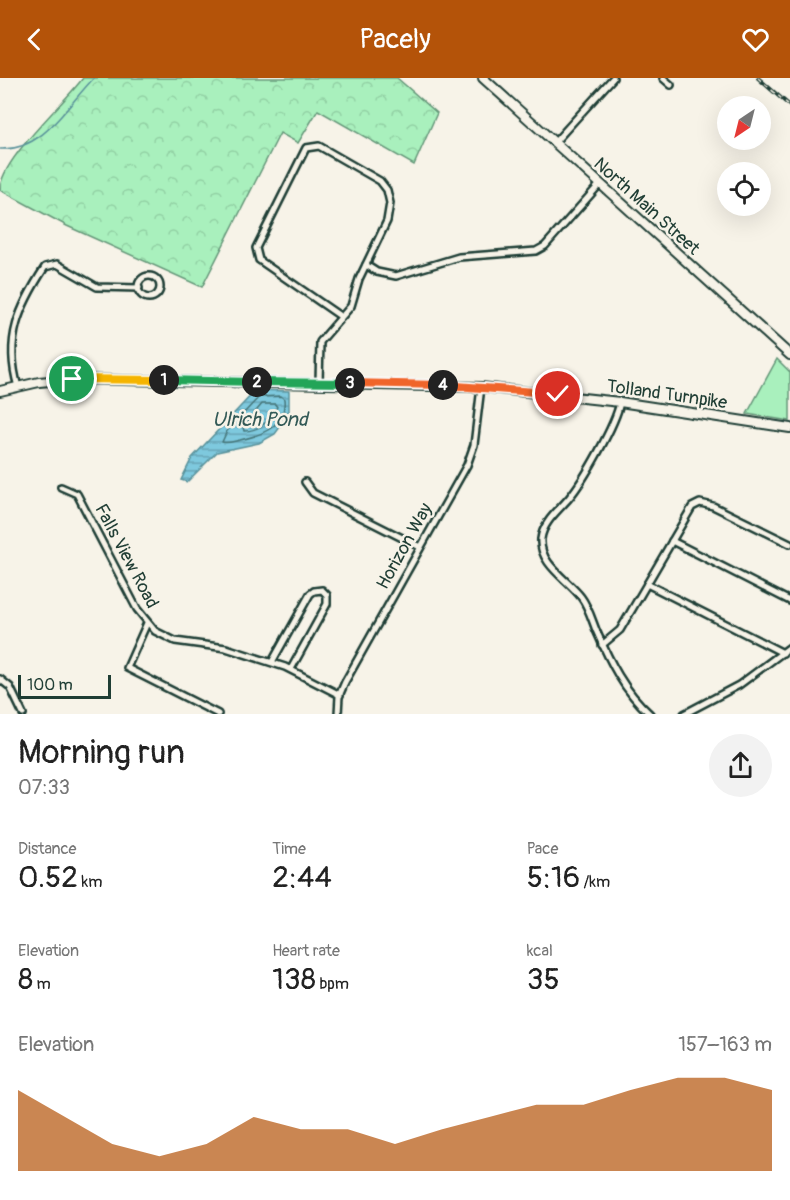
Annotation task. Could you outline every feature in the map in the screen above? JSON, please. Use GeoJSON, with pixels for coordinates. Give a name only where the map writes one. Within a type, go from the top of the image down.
{"type":"FeatureCollection","features":[{"type":"Feature","properties":{"kind":"street","name":"North Main Street"},"geometry":{"type":"LineString","coordinates":[[483,78],[790,355]]}},
{"type":"Feature","properties":{"kind":"street"},"geometry":{"type":"LineString","coordinates":[[554,143],[613,78]]}},
{"type":"Feature","properties":{"kind":"street"},"geometry":{"type":"LineString","coordinates":[[663,78],[671,85]]}},
{"type":"Feature","properties":{"kind":"street"},"geometry":{"type":"LineString","coordinates":[[319,382],[321,342],[340,316],[351,306],[366,265],[387,221],[390,203],[387,190],[380,181],[319,146],[311,145],[306,148],[256,248],[256,255],[259,260],[340,316]]}},
{"type":"Feature","properties":{"kind":"street"},"geometry":{"type":"LineString","coordinates":[[366,265],[377,272],[396,276],[459,257],[536,251],[545,246],[600,184]]}},
{"type":"Feature","properties":{"kind":"street"},"geometry":{"type":"LineString","coordinates":[[18,387],[12,357],[12,335],[20,314],[45,267],[57,264],[96,287],[139,288]]}},
{"type":"Feature","properties":{"kind":"street"},"geometry":{"type":"LineString","coordinates":[[146,277],[156,279],[160,285],[157,294],[151,298],[144,296],[139,288],[141,281],[146,277]]}},
{"type":"Feature","properties":{"kind":"street","name":"Tolland Turnpike"},"geometry":{"type":"LineString","coordinates":[[0,391],[81,379],[481,387],[620,402],[790,428]]}},
{"type":"Feature","properties":{"kind":"street","name":"Horizon Way"},"geometry":{"type":"LineString","coordinates":[[338,714],[339,695],[470,460],[481,387]]}},
{"type":"Feature","properties":{"kind":"street"},"geometry":{"type":"LineString","coordinates":[[620,402],[618,415],[571,497],[546,524],[541,538],[544,556],[583,599],[621,681],[636,701],[650,714]]}},
{"type":"Feature","properties":{"kind":"street"},"geometry":{"type":"LineString","coordinates":[[305,482],[311,492],[420,547]]}},
{"type":"Feature","properties":{"kind":"street","name":"Falls View Road"},"geometry":{"type":"LineString","coordinates":[[61,487],[72,490],[78,495],[134,604],[147,622],[170,639],[226,648],[272,662],[291,669],[339,695]]}},
{"type":"Feature","properties":{"kind":"street"},"geometry":{"type":"LineString","coordinates":[[603,645],[620,630],[692,507],[700,503],[713,506],[790,544]]}},
{"type":"Feature","properties":{"kind":"street"},"geometry":{"type":"LineString","coordinates":[[672,541],[790,601]]}},
{"type":"Feature","properties":{"kind":"street"},"geometry":{"type":"LineString","coordinates":[[646,584],[783,653]]}},
{"type":"Feature","properties":{"kind":"street"},"geometry":{"type":"LineString","coordinates":[[272,662],[310,594],[315,590],[322,590],[327,595],[327,604],[291,669]]}},
{"type":"Feature","properties":{"kind":"street"},"geometry":{"type":"LineString","coordinates":[[147,622],[126,663],[127,669],[218,714]]}},
{"type":"Feature","properties":{"kind":"street"},"geometry":{"type":"LineString","coordinates":[[684,714],[740,685],[790,647]]}},
{"type":"Feature","properties":{"kind":"street"},"geometry":{"type":"LineString","coordinates":[[0,679],[10,687],[23,714]]}},
{"type":"Feature","properties":{"kind":"green space"},"geometry":{"type":"Polygon","coordinates":[[[83,78],[397,78],[437,113],[414,165],[318,110],[298,143],[280,133],[202,287],[67,226],[0,190],[10,164],[21,148],[83,78]]]}},
{"type":"Feature","properties":{"kind":"green space"},"geometry":{"type":"Polygon","coordinates":[[[777,359],[790,372],[790,421],[747,414],[777,359]]]}},
{"type":"Feature","properties":{"kind":"water","name":"Ulrich Pond"},"geometry":{"type":"Polygon","coordinates":[[[256,390],[289,391],[289,415],[275,434],[259,443],[217,452],[187,482],[181,480],[192,458],[256,390]]]}},
{"type":"Feature","properties":{"kind":"waterway"},"geometry":{"type":"LineString","coordinates":[[0,149],[16,148],[42,135],[94,78]]}},
{"type":"Feature","properties":{"kind":"railway"},"geometry":{"type":"LineString","coordinates":[[758,78],[790,106]]}},
{"type":"Feature","properties":{"kind":"route"},"geometry":{"type":"LineString","coordinates":[[72,379],[442,385],[558,394]]}}]}
